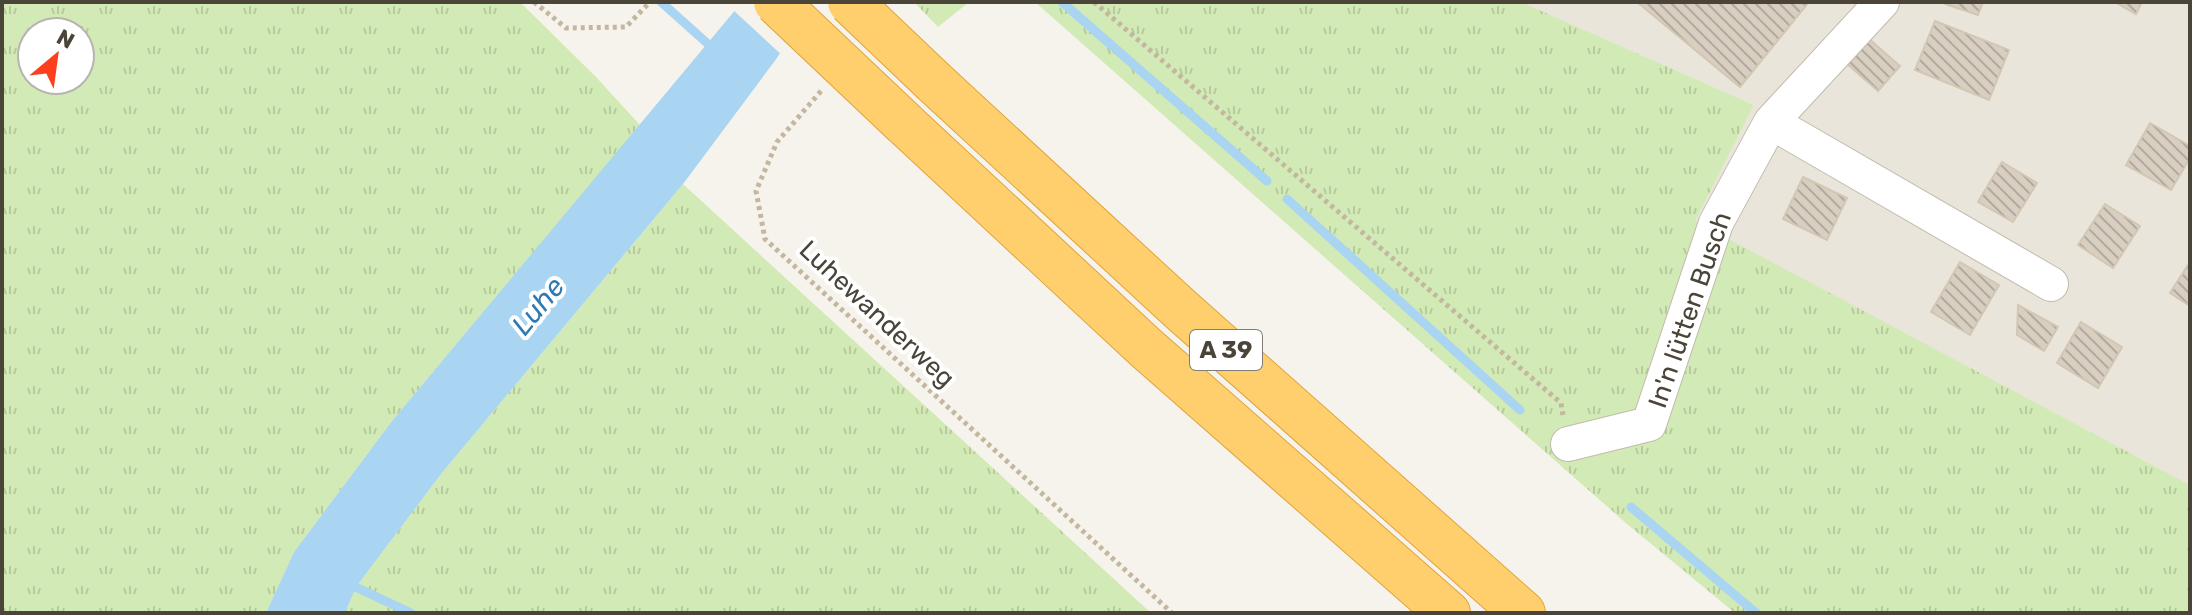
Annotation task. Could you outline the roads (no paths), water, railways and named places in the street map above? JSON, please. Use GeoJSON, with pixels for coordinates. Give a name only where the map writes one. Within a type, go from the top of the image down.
{"type":"FeatureCollection","features":[{"type":"Feature","properties":{"kind":"highway","name":"A 39"},"geometry":{"type":"LineString","coordinates":[[776,2],[1146,348],[1448,613]]}},
{"type":"Feature","properties":{"kind":"highway","name":"A 39"},"geometry":{"type":"LineString","coordinates":[[850,2],[1179,308],[1523,613]]}},
{"type":"Feature","properties":{"kind":"street","name":"In'n lütten Busch"},"geometry":{"type":"LineString","coordinates":[[1568,444],[1649,424],[1716,223],[1771,122],[1882,2]]}},
{"type":"Feature","properties":{"kind":"street"},"geometry":{"type":"LineString","coordinates":[[1771,122],[2051,284]]}},
{"type":"Feature","properties":{"kind":"water","name":"Luhe"},"geometry":{"type":"Polygon","coordinates":[[[742,2],[815,2],[683,184],[441,474],[356,587],[345,613],[266,613],[294,552],[392,421],[742,2]]]}},
{"type":"Feature","properties":{"kind":"waterway"},"geometry":{"type":"LineString","coordinates":[[661,2],[717,52]]}},
{"type":"Feature","properties":{"kind":"waterway"},"geometry":{"type":"LineString","coordinates":[[1062,2],[1267,181]]}},
{"type":"Feature","properties":{"kind":"waterway"},"geometry":{"type":"LineString","coordinates":[[1287,199],[1520,410]]}},
{"type":"Feature","properties":{"kind":"waterway"},"geometry":{"type":"LineString","coordinates":[[1631,507],[1756,613]]}},
{"type":"Feature","properties":{"kind":"waterway"},"geometry":{"type":"LineString","coordinates":[[345,582],[411,613]]}}]}
